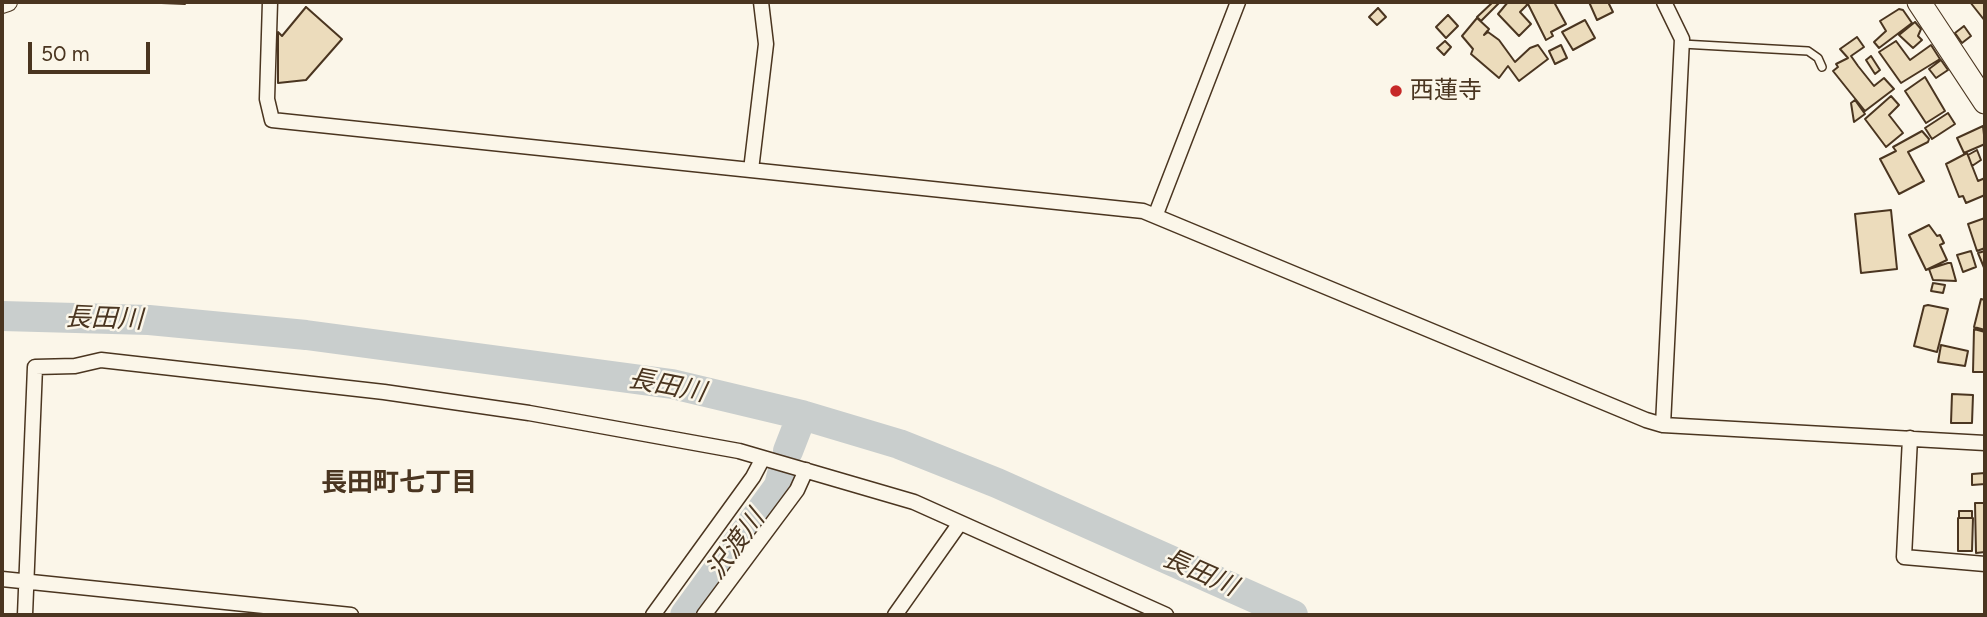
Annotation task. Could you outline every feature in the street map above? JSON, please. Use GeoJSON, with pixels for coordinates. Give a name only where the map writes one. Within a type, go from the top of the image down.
{"type":"FeatureCollection","features":[{"type":"Feature","properties":{"kind":"main road"},"geometry":{"type":"LineString","coordinates":[[1928,5],[1985,102]]}},
{"type":"Feature","properties":{"kind":"street"},"geometry":{"type":"LineString","coordinates":[[2,4],[8,2]]}},
{"type":"Feature","properties":{"kind":"street"},"geometry":{"type":"LineString","coordinates":[[270,2],[267,99],[272,120],[1156,214],[1663,425],[1985,443]]}},
{"type":"Feature","properties":{"kind":"street"},"geometry":{"type":"LineString","coordinates":[[751,170],[766,44],[761,2]]}},
{"type":"Feature","properties":{"kind":"street"},"geometry":{"type":"LineString","coordinates":[[1156,214],[1238,2]]}},
{"type":"Feature","properties":{"kind":"street"},"geometry":{"type":"LineString","coordinates":[[1663,425],[1682,44],[1664,2]]}},
{"type":"Feature","properties":{"kind":"street"},"geometry":{"type":"LineString","coordinates":[[25,615],[35,367],[75,366],[101,360],[268,377],[554,418],[683,439],[763,458],[914,502],[1166,615]]}},
{"type":"Feature","properties":{"kind":"street"},"geometry":{"type":"LineString","coordinates":[[1910,438],[1904,557],[1985,564]]}},
{"type":"Feature","properties":{"kind":"street"},"geometry":{"type":"LineString","coordinates":[[653,615],[753,477],[763,458]]}},
{"type":"Feature","properties":{"kind":"street"},"geometry":{"type":"LineString","coordinates":[[704,615],[797,490],[806,470]]}},
{"type":"Feature","properties":{"kind":"street"},"geometry":{"type":"LineString","coordinates":[[895,615],[960,523]]}},
{"type":"Feature","properties":{"kind":"street"},"geometry":{"type":"LineString","coordinates":[[2,579],[351,615]]}},
{"type":"Feature","properties":{"kind":"lane"},"geometry":{"type":"LineString","coordinates":[[1682,44],[1808,51],[1818,58],[1822,67]]}},
{"type":"Feature","properties":{"kind":"building"},"geometry":{"type":"Polygon","coordinates":[[[138,2],[185,2],[185,4],[138,2]]]}},
{"type":"Feature","properties":{"kind":"building"},"geometry":{"type":"Polygon","coordinates":[[[1493,2],[1500,2],[1481,21],[1477,17],[1493,2]]]}},
{"type":"Feature","properties":{"kind":"building"},"geometry":{"type":"Polygon","coordinates":[[[1508,2],[1526,2],[1527,5],[1520,12],[1531,24],[1519,36],[1498,14],[1508,2]]]}},
{"type":"Feature","properties":{"kind":"building"},"geometry":{"type":"Polygon","coordinates":[[[1527,2],[1554,2],[1566,24],[1551,32],[1553,36],[1546,40],[1527,2]]]}},
{"type":"Feature","properties":{"kind":"building"},"geometry":{"type":"Polygon","coordinates":[[[1589,2],[1608,2],[1613,12],[1597,20],[1589,2]]]}},
{"type":"Feature","properties":{"kind":"building"},"geometry":{"type":"Polygon","coordinates":[[[1970,2],[1985,2],[1985,21],[1970,2]]]}},
{"type":"Feature","properties":{"kind":"building"},"geometry":{"type":"Polygon","coordinates":[[[306,7],[342,39],[306,80],[278,83],[278,32],[282,36],[306,7]]]}},
{"type":"Feature","properties":{"kind":"building"},"geometry":{"type":"Polygon","coordinates":[[[1378,8],[1386,17],[1377,25],[1369,17],[1378,8]]]}},
{"type":"Feature","properties":{"kind":"building"},"geometry":{"type":"Polygon","coordinates":[[[1899,9],[1903,10],[1912,23],[1879,48],[1874,42],[1886,31],[1880,21],[1899,9]]]}},
{"type":"Feature","properties":{"kind":"building"},"geometry":{"type":"Polygon","coordinates":[[[1448,15],[1458,26],[1446,38],[1436,27],[1448,15]]]}},
{"type":"Feature","properties":{"kind":"building"},"geometry":{"type":"Polygon","coordinates":[[[1477,18],[1489,29],[1484,35],[1488,32],[1499,40],[1515,62],[1530,48],[1538,45],[1548,59],[1519,81],[1508,66],[1499,78],[1471,54],[1473,49],[1462,36],[1477,18]]]}},
{"type":"Feature","properties":{"kind":"building"},"geometry":{"type":"Polygon","coordinates":[[[1585,20],[1595,38],[1573,50],[1562,32],[1585,20]]]}},
{"type":"Feature","properties":{"kind":"building"},"geometry":{"type":"Polygon","coordinates":[[[1915,22],[1921,29],[1918,36],[1922,40],[1913,48],[1899,35],[1915,22]]]}},
{"type":"Feature","properties":{"kind":"building"},"geometry":{"type":"Polygon","coordinates":[[[1964,26],[1971,36],[1962,43],[1955,33],[1964,26]]]}},
{"type":"Feature","properties":{"kind":"building"},"geometry":{"type":"Polygon","coordinates":[[[1857,37],[1864,47],[1851,56],[1858,66],[1874,86],[1884,78],[1894,89],[1865,111],[1833,71],[1838,67],[1836,64],[1848,58],[1840,49],[1857,37]]]}},
{"type":"Feature","properties":{"kind":"building"},"geometry":{"type":"Polygon","coordinates":[[[1445,41],[1451,47],[1444,55],[1437,48],[1445,41]]]}},
{"type":"Feature","properties":{"kind":"building"},"geometry":{"type":"Polygon","coordinates":[[[1896,41],[1910,60],[1931,45],[1940,59],[1901,83],[1879,52],[1896,41]]]}},
{"type":"Feature","properties":{"kind":"building"},"geometry":{"type":"Polygon","coordinates":[[[1561,45],[1567,58],[1555,64],[1549,51],[1561,45]]]}},
{"type":"Feature","properties":{"kind":"building"},"geometry":{"type":"Polygon","coordinates":[[[1871,56],[1880,70],[1875,74],[1866,60],[1871,56]]]}},
{"type":"Feature","properties":{"kind":"building"},"geometry":{"type":"Polygon","coordinates":[[[1941,60],[1948,70],[1936,78],[1929,69],[1941,60]]]}},
{"type":"Feature","properties":{"kind":"building"},"geometry":{"type":"Polygon","coordinates":[[[1925,77],[1945,111],[1926,123],[1905,91],[1925,77]]]}},
{"type":"Feature","properties":{"kind":"building"},"geometry":{"type":"Polygon","coordinates":[[[1891,96],[1899,105],[1889,115],[1903,133],[1886,147],[1865,119],[1891,96]]]}},
{"type":"Feature","properties":{"kind":"building"},"geometry":{"type":"Polygon","coordinates":[[[1855,100],[1865,114],[1854,122],[1851,103],[1855,100]]]}},
{"type":"Feature","properties":{"kind":"building"},"geometry":{"type":"Polygon","coordinates":[[[1948,113],[1955,124],[1932,139],[1925,128],[1948,113]]]}},
{"type":"Feature","properties":{"kind":"building"},"geometry":{"type":"Polygon","coordinates":[[[1983,126],[1985,144],[1964,153],[1957,138],[1983,126]]]}},
{"type":"Feature","properties":{"kind":"building"},"geometry":{"type":"Polygon","coordinates":[[[1922,131],[1929,139],[1928,142],[1908,152],[1924,181],[1899,194],[1880,159],[1896,151],[1893,147],[1922,131]]]}},
{"type":"Feature","properties":{"kind":"building"},"geometry":{"type":"Polygon","coordinates":[[[1977,150],[1981,160],[1972,166],[1968,155],[1977,150]]]}},
{"type":"Feature","properties":{"kind":"building"},"geometry":{"type":"Polygon","coordinates":[[[1967,153],[1978,181],[1985,178],[1985,195],[1966,203],[1963,196],[1959,197],[1946,164],[1967,153]]]}},
{"type":"Feature","properties":{"kind":"building"},"geometry":{"type":"Polygon","coordinates":[[[1891,210],[1897,269],[1861,273],[1855,214],[1891,210]]]}},
{"type":"Feature","properties":{"kind":"building"},"geometry":{"type":"Polygon","coordinates":[[[1985,218],[1985,248],[1977,251],[1968,224],[1985,218]]]}},
{"type":"Feature","properties":{"kind":"building"},"geometry":{"type":"Polygon","coordinates":[[[1929,225],[1937,236],[1940,235],[1944,243],[1940,245],[1947,260],[1926,270],[1909,235],[1929,225]]]}},
{"type":"Feature","properties":{"kind":"building"},"geometry":{"type":"Polygon","coordinates":[[[1971,251],[1976,267],[1963,272],[1957,255],[1971,251]]]}},
{"type":"Feature","properties":{"kind":"building"},"geometry":{"type":"Polygon","coordinates":[[[1985,251],[1985,270],[1978,253],[1985,251]]]}},
{"type":"Feature","properties":{"kind":"building"},"geometry":{"type":"Polygon","coordinates":[[[1951,263],[1956,281],[1933,280],[1929,269],[1951,263]]]}},
{"type":"Feature","properties":{"kind":"building"},"geometry":{"type":"Polygon","coordinates":[[[1933,283],[1945,285],[1943,293],[1931,291],[1933,283]]]}},
{"type":"Feature","properties":{"kind":"building"},"geometry":{"type":"Polygon","coordinates":[[[1981,299],[1985,300],[1985,330],[1974,327],[1981,299]]]}},
{"type":"Feature","properties":{"kind":"building"},"geometry":{"type":"Polygon","coordinates":[[[1924,306],[1948,309],[1937,352],[1914,346],[1924,306]]]}},
{"type":"Feature","properties":{"kind":"building"},"geometry":{"type":"Polygon","coordinates":[[[1974,329],[1985,332],[1985,372],[1973,372],[1974,329]]]}},
{"type":"Feature","properties":{"kind":"building"},"geometry":{"type":"Polygon","coordinates":[[[1941,345],[1968,351],[1965,366],[1938,362],[1941,345]]]}},
{"type":"Feature","properties":{"kind":"building"},"geometry":{"type":"Polygon","coordinates":[[[1952,394],[1973,395],[1972,423],[1951,423],[1952,394]]]}},
{"type":"Feature","properties":{"kind":"building"},"geometry":{"type":"Polygon","coordinates":[[[1985,473],[1985,484],[1972,485],[1972,474],[1985,473]]]}},
{"type":"Feature","properties":{"kind":"building"},"geometry":{"type":"Polygon","coordinates":[[[1975,503],[1985,503],[1985,552],[1976,553],[1975,503]]]}},
{"type":"Feature","properties":{"kind":"building"},"geometry":{"type":"Polygon","coordinates":[[[1959,511],[1972,511],[1972,518],[1959,518],[1959,511]]]}},
{"type":"Feature","properties":{"kind":"building"},"geometry":{"type":"Polygon","coordinates":[[[1958,518],[1973,518],[1972,551],[1958,551],[1958,518]]]}},
{"type":"Feature","properties":{"kind":"waterway","name":"長田川"},"geometry":{"type":"LineString","coordinates":[[2,316],[149,320],[306,335],[672,384],[802,415],[899,444],[997,483],[1293,615]]}},
{"type":"Feature","properties":{"kind":"waterway","name":"沢渡川"},"geometry":{"type":"LineString","coordinates":[[788,451],[802,415]]}},
{"type":"Feature","properties":{"kind":"waterway","name":"沢渡川"},"geometry":{"type":"LineString","coordinates":[[685,615],[779,486],[782,474]]}},
{"type":"Feature","properties":{"kind":"place","name":"西蓮寺"},"geometry":{"type":"Point","coordinates":[1396,91]}},
{"type":"Feature","properties":{"kind":"district","name":"長田町七丁目"},"geometry":{"type":"Point","coordinates":[399,483]}}]}
